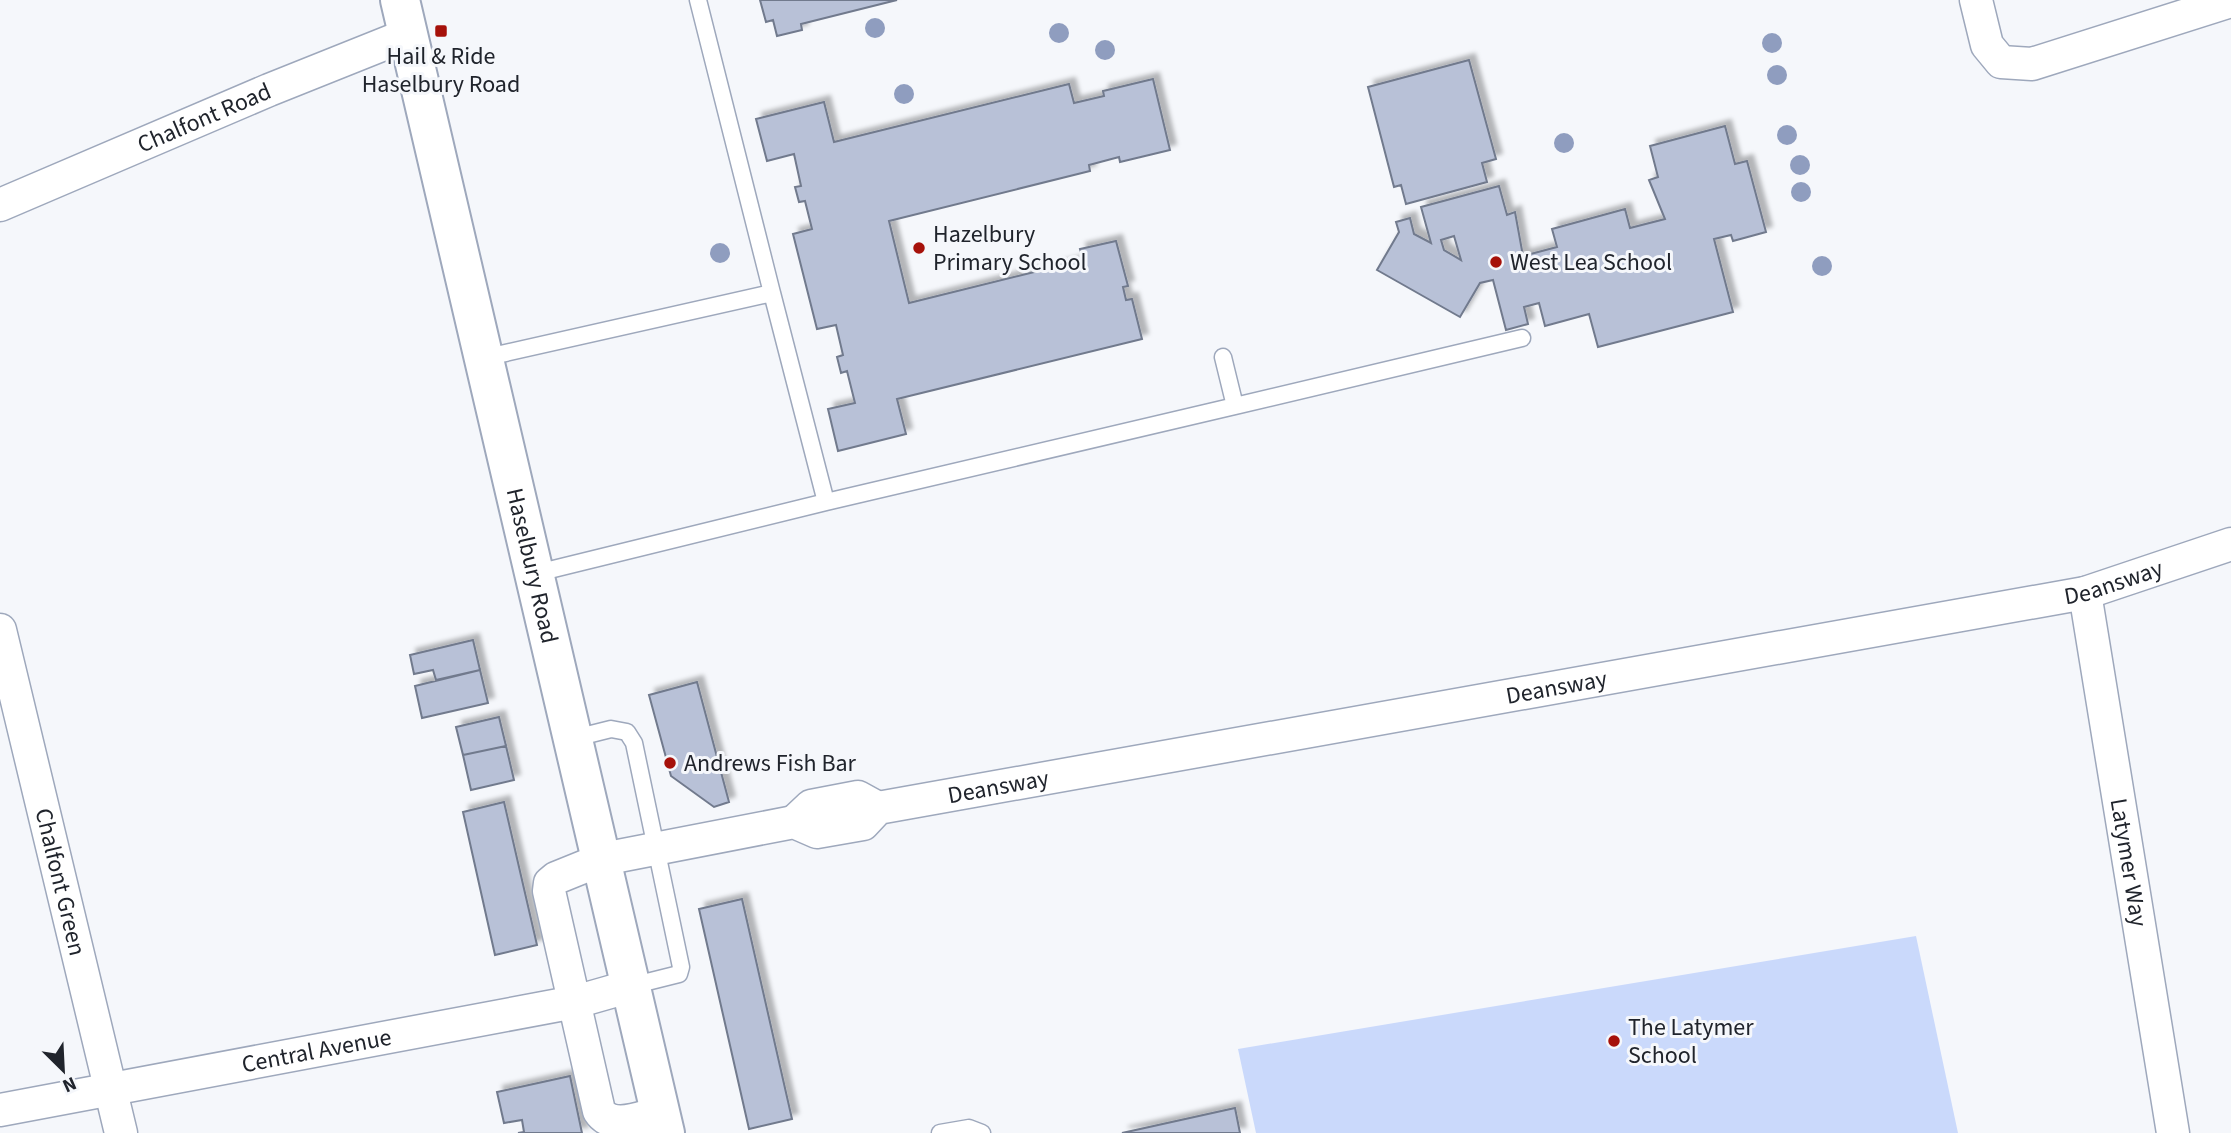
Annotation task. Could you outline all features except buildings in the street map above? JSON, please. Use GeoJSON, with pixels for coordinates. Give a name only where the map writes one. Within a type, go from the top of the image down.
{"type":"FeatureCollection","features":[{"type":"Feature","properties":{"kind":"street"},"geometry":{"type":"LineString","coordinates":[[1976,0],[1986,45],[2001,62],[2032,64],[2231,1]]}},
{"type":"Feature","properties":{"kind":"street","name":"Chalfont Road"},"geometry":{"type":"LineString","coordinates":[[0,205],[269,90],[405,17]]}},
{"type":"Feature","properties":{"kind":"street","name":"Haselbury Road"},"geometry":{"type":"LineString","coordinates":[[405,17],[571,739],[603,859],[663,1123]]}},
{"type":"Feature","properties":{"kind":"street","name":"Deansway"},"geometry":{"type":"LineString","coordinates":[[575,1002],[549,891],[550,883],[603,859],[794,822],[811,806],[858,797],[878,808],[2085,593],[2231,544]]}},
{"type":"Feature","properties":{"kind":"street","name":"Latymer Way"},"geometry":{"type":"LineString","coordinates":[[2085,593],[2173,1133]]}},
{"type":"Feature","properties":{"kind":"street","name":"Chalfont Green"},"geometry":{"type":"LineString","coordinates":[[0,630],[113,1089],[121,1133]]}},
{"type":"Feature","properties":{"kind":"street","name":"Central Avenue"},"geometry":{"type":"LineString","coordinates":[[0,1110],[575,1002],[631,986]]}},
{"type":"Feature","properties":{"kind":"street"},"geometry":{"type":"LineString","coordinates":[[575,1002],[599,1111],[604,1119],[615,1123],[663,1123]]}},
{"type":"Feature","properties":{"kind":"lane"},"geometry":{"type":"LineString","coordinates":[[698,0],[826,502]]}},
{"type":"Feature","properties":{"kind":"lane"},"geometry":{"type":"LineString","coordinates":[[483,358],[772,293]]}},
{"type":"Feature","properties":{"kind":"lane"},"geometry":{"type":"LineString","coordinates":[[533,574],[1521,338]]}},
{"type":"Feature","properties":{"kind":"lane"},"geometry":{"type":"LineString","coordinates":[[1223,357],[1235,406]]}},
{"type":"Feature","properties":{"kind":"lane"},"geometry":{"type":"LineString","coordinates":[[571,739],[611,729],[627,732],[634,743],[681,967],[679,974],[671,978],[631,986]]}},
{"type":"Feature","properties":{"kind":"lane"},"geometry":{"type":"LineString","coordinates":[[940,1133],[969,1128],[982,1133]]}},
{"type":"Feature","properties":{"kind":"shaded area","name":"The Latymer School"},"geometry":{"type":"Polygon","coordinates":[[[1916,936],[1958,1133],[1256,1133],[1238,1049],[1916,936]]]}},
{"type":"Feature","properties":{"kind":"place","name":"Hail & Ride Haselbury Road"},"geometry":{"type":"Point","coordinates":[441,31]}},
{"type":"Feature","properties":{"kind":"place","name":"Hazelbury Primary School"},"geometry":{"type":"Point","coordinates":[919,248]}},
{"type":"Feature","properties":{"kind":"place","name":"West Lea School"},"geometry":{"type":"Point","coordinates":[1496,262]}},
{"type":"Feature","properties":{"kind":"place","name":"Andrews Fish Bar"},"geometry":{"type":"Point","coordinates":[670,763]}},
{"type":"Feature","properties":{"kind":"place","name":"The Latymer School"},"geometry":{"type":"Point","coordinates":[1614,1041]}}]}
